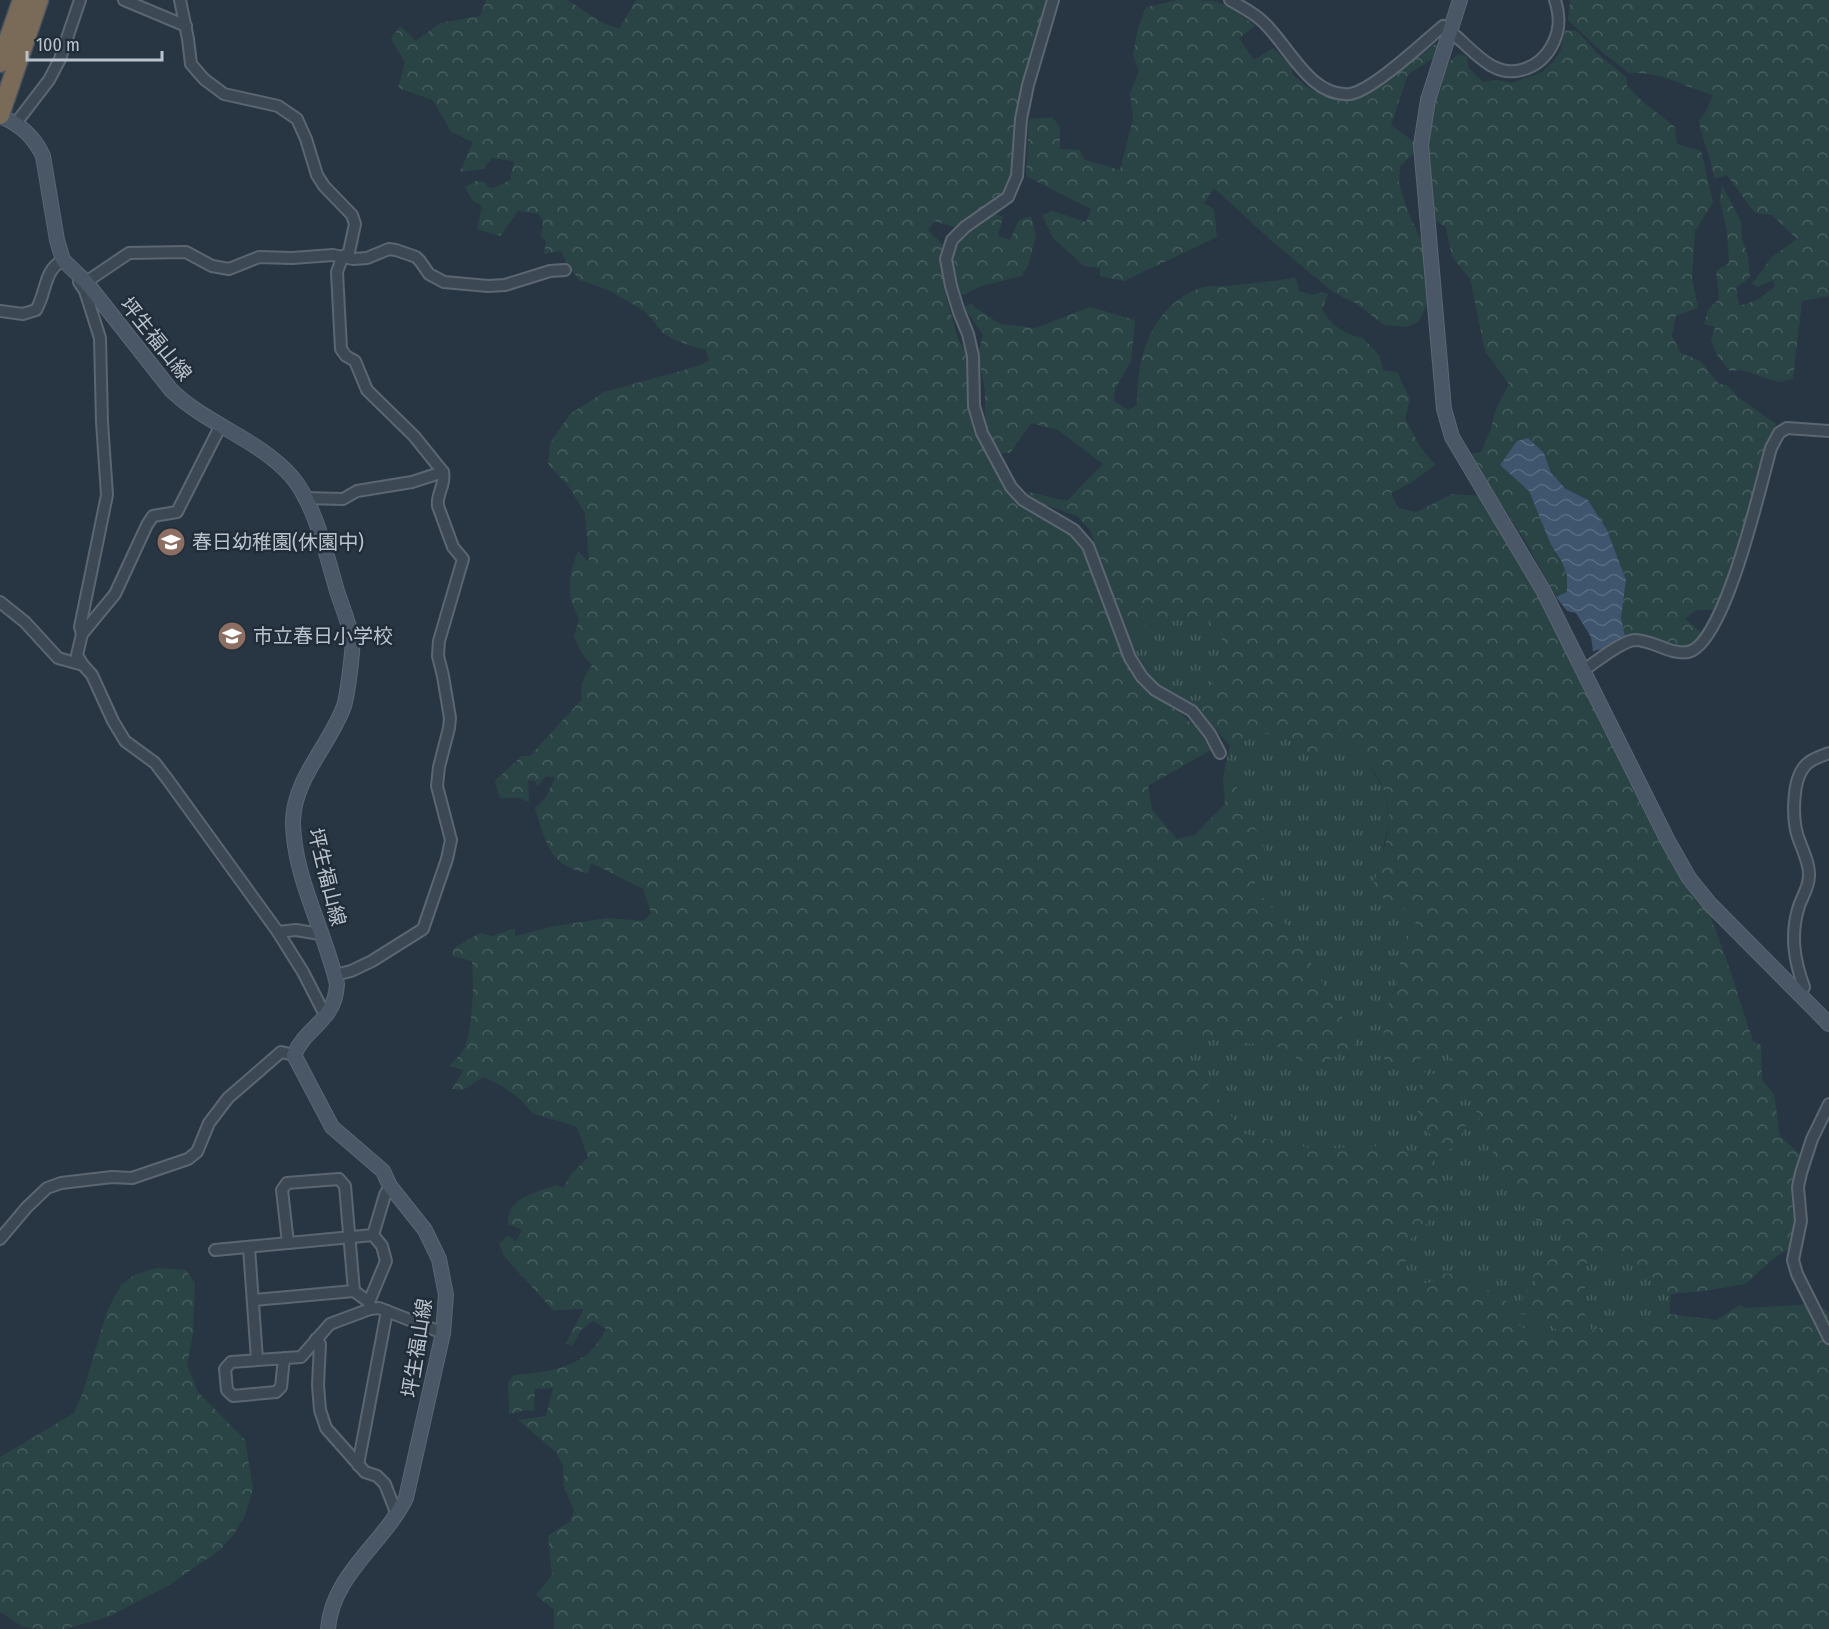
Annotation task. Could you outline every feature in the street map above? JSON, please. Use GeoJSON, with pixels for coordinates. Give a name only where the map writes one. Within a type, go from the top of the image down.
{"type":"FeatureCollection","features":[{"type":"Feature","properties":{"kind":"highway"},"geometry":{"type":"LineString","coordinates":[[5,118],[6,61],[22,0]]}},
{"type":"Feature","properties":{"kind":"highway"},"geometry":{"type":"LineString","coordinates":[[6,61],[39,0]]}},
{"type":"Feature","properties":{"kind":"main road"},"geometry":{"type":"LineString","coordinates":[[1460,0],[1428,100],[1421,145],[1444,410],[1452,437],[1543,590],[1668,841],[1689,878],[1710,904],[1829,1024]]}},
{"type":"Feature","properties":{"kind":"main road"},"geometry":{"type":"LineString","coordinates":[[5,118],[37,144],[42,156],[57,240],[63,260]]}},
{"type":"Feature","properties":{"kind":"main road","name":"坪生福山線"},"geometry":{"type":"LineString","coordinates":[[63,260],[86,282],[171,390],[184,403],[255,446],[292,477],[315,520],[352,640],[345,705],[303,784],[296,802],[293,820],[302,872],[335,975],[336,992],[328,1014],[302,1041],[294,1055],[332,1127],[383,1172],[390,1186],[425,1230],[439,1259],[446,1295],[443,1333],[406,1497],[397,1515],[350,1573],[335,1599],[328,1629]]}},
{"type":"Feature","properties":{"kind":"street"},"geometry":{"type":"LineString","coordinates":[[5,118],[49,80],[60,59],[80,0]]}},
{"type":"Feature","properties":{"kind":"street"},"geometry":{"type":"LineString","coordinates":[[124,0],[186,26]]}},
{"type":"Feature","properties":{"kind":"street"},"geometry":{"type":"LineString","coordinates":[[180,0],[191,64],[204,79],[224,94],[278,106],[297,119],[317,175],[324,186],[352,215],[355,224],[350,252],[342,258],[337,272],[341,349],[346,356],[355,361],[367,390],[414,436],[443,472],[445,479],[437,499],[438,506],[453,547],[463,559],[439,641],[438,656],[450,718],[437,786],[451,840],[447,859],[423,929],[372,961],[351,971],[335,975]]}},
{"type":"Feature","properties":{"kind":"street"},"geometry":{"type":"LineString","coordinates":[[1053,0],[1023,107],[1017,176],[1008,197],[965,227],[952,240],[946,259],[956,303],[968,334],[973,356],[974,406],[982,433],[1011,487],[1023,500],[1074,530],[1088,546],[1130,658],[1142,677],[1155,690],[1192,711],[1210,734],[1220,753]]}},
{"type":"Feature","properties":{"kind":"street"},"geometry":{"type":"LineString","coordinates":[[1230,0],[1261,20],[1310,79],[1332,91],[1350,94],[1366,87],[1388,72],[1443,26],[1488,64],[1501,70],[1515,72],[1531,68],[1544,58],[1558,33],[1560,20],[1555,0]]}},
{"type":"Feature","properties":{"kind":"street"},"geometry":{"type":"LineString","coordinates":[[86,282],[129,253],[186,252],[221,269],[259,257],[292,258],[333,255],[353,260],[367,258],[389,249],[416,257],[429,273],[444,282],[488,286],[505,285],[550,271],[565,270]]}},
{"type":"Feature","properties":{"kind":"street"},"geometry":{"type":"LineString","coordinates":[[0,311],[23,314],[36,310],[41,302],[50,271],[54,265],[63,260]]}},
{"type":"Feature","properties":{"kind":"street"},"geometry":{"type":"LineString","coordinates":[[75,271],[74,275],[85,291],[100,338],[107,495],[80,627],[82,634]]}},
{"type":"Feature","properties":{"kind":"street"},"geometry":{"type":"LineString","coordinates":[[221,425],[177,512],[153,516],[147,525],[115,594],[82,634],[77,655],[92,675],[125,741],[162,772],[278,932],[303,972],[322,1009],[328,1014]]}},
{"type":"Feature","properties":{"kind":"street"},"geometry":{"type":"LineString","coordinates":[[1584,670],[1627,642],[1636,640],[1679,652],[1691,651],[1699,645],[1726,601],[1737,571],[1771,448],[1779,433],[1787,428],[1829,430]]}},
{"type":"Feature","properties":{"kind":"street"},"geometry":{"type":"LineString","coordinates":[[304,498],[343,499],[357,491],[412,482],[443,472]]}},
{"type":"Feature","properties":{"kind":"street"},"geometry":{"type":"LineString","coordinates":[[0,602],[25,622],[58,657],[83,665]]}},
{"type":"Feature","properties":{"kind":"street"},"geometry":{"type":"LineString","coordinates":[[1800,993],[1804,987],[1794,957],[1793,936],[1799,906],[1810,873],[1797,833],[1793,811],[1799,776],[1805,765],[1829,753]]}},
{"type":"Feature","properties":{"kind":"street"},"geometry":{"type":"LineString","coordinates":[[278,932],[296,930],[320,934]]}},
{"type":"Feature","properties":{"kind":"street"},"geometry":{"type":"LineString","coordinates":[[0,1239],[27,1207],[47,1188],[61,1183],[102,1178],[132,1178],[188,1159],[197,1152],[209,1123],[228,1098],[281,1052],[294,1055]]}},
{"type":"Feature","properties":{"kind":"street"},"geometry":{"type":"LineString","coordinates":[[1829,1104],[1812,1139],[1801,1173],[1798,1187],[1801,1221],[1793,1260],[1797,1274],[1829,1338]]}},
{"type":"Feature","properties":{"kind":"street"},"geometry":{"type":"LineString","coordinates":[[288,1243],[282,1190],[287,1184],[339,1179],[345,1186],[354,1292]]}},
{"type":"Feature","properties":{"kind":"street"},"geometry":{"type":"LineString","coordinates":[[373,1235],[390,1186]]}},
{"type":"Feature","properties":{"kind":"street"},"geometry":{"type":"LineString","coordinates":[[215,1250],[373,1235]]}},
{"type":"Feature","properties":{"kind":"street"},"geometry":{"type":"LineString","coordinates":[[285,1358],[281,1387],[276,1392],[233,1396],[227,1390],[225,1369],[231,1362],[257,1359],[301,1357],[330,1324],[370,1305],[386,1262],[382,1246],[373,1235]]}},
{"type":"Feature","properties":{"kind":"street"},"geometry":{"type":"LineString","coordinates":[[249,1248],[257,1359]]}},
{"type":"Feature","properties":{"kind":"street"},"geometry":{"type":"LineString","coordinates":[[252,1300],[354,1292],[370,1305],[443,1333]]}},
{"type":"Feature","properties":{"kind":"street"},"geometry":{"type":"LineString","coordinates":[[358,1465],[387,1311]]}},
{"type":"Feature","properties":{"kind":"street"},"geometry":{"type":"LineString","coordinates":[[316,1339],[320,1344],[318,1385],[320,1410],[326,1428],[365,1472],[377,1476],[385,1484],[397,1515]]}},
{"type":"Feature","properties":{"kind":"green space"},"geometry":{"type":"Polygon","coordinates":[[[486,0],[568,0],[599,21],[619,29],[636,0],[1050,0],[1033,49],[1016,113],[1014,174],[1004,196],[954,227],[934,221],[928,230],[943,245],[944,288],[958,339],[969,358],[970,406],[1007,490],[1072,533],[1084,549],[1127,660],[1165,700],[1196,727],[1211,750],[1148,786],[1152,810],[1177,839],[1195,835],[1225,804],[1223,777],[1235,784],[1269,859],[1253,886],[1295,935],[1357,1043],[1315,1069],[1276,1046],[1187,1037],[1182,1048],[1244,1134],[1314,1149],[1388,1146],[1414,1154],[1429,1139],[1436,1139],[1421,1126],[1414,1097],[1426,1071],[1451,1082],[1454,1102],[1468,1119],[1457,1145],[1430,1161],[1440,1177],[1437,1194],[1445,1216],[1435,1213],[1419,1233],[1410,1239],[1412,1256],[1402,1264],[1406,1277],[1419,1285],[1437,1281],[1440,1273],[1463,1275],[1506,1301],[1509,1316],[1521,1327],[1552,1340],[1566,1338],[1538,1319],[1518,1314],[1525,1292],[1536,1285],[1533,1276],[1546,1253],[1557,1257],[1569,1272],[1586,1279],[1583,1310],[1592,1331],[1611,1324],[1669,1314],[1717,1320],[1739,1305],[1746,1308],[1817,1304],[1829,1312],[1829,1629],[554,1629],[554,1610],[536,1595],[552,1575],[548,1536],[570,1521],[574,1510],[564,1487],[563,1466],[556,1452],[518,1420],[546,1416],[553,1388],[535,1389],[534,1411],[526,1410],[509,1414],[508,1383],[514,1375],[554,1369],[573,1363],[592,1350],[606,1329],[593,1321],[581,1330],[572,1346],[566,1343],[584,1309],[553,1310],[504,1256],[499,1244],[508,1236],[516,1241],[522,1230],[508,1224],[509,1215],[517,1202],[556,1185],[563,1188],[572,1173],[588,1157],[577,1127],[532,1113],[517,1096],[498,1084],[483,1077],[463,1090],[452,1089],[464,1070],[449,1066],[460,1055],[468,1037],[473,982],[472,961],[452,956],[454,948],[480,933],[492,936],[515,928],[515,936],[555,926],[608,918],[644,921],[651,913],[643,889],[591,863],[588,873],[575,870],[565,865],[551,850],[535,808],[546,797],[555,778],[546,776],[538,786],[535,781],[528,780],[529,802],[518,798],[500,798],[495,781],[522,756],[530,756],[582,699],[583,681],[592,665],[582,654],[574,637],[579,619],[570,593],[570,577],[578,551],[589,563],[585,513],[569,487],[548,464],[550,443],[570,414],[604,392],[709,361],[706,349],[675,340],[662,332],[646,312],[608,290],[580,280],[569,268],[561,251],[544,254],[546,241],[541,237],[543,222],[539,214],[518,211],[500,236],[477,229],[482,206],[472,200],[465,187],[476,181],[484,182],[490,188],[510,180],[514,161],[492,158],[483,169],[460,172],[473,142],[451,132],[433,100],[398,88],[405,62],[391,39],[400,26],[416,41],[440,23],[480,16],[486,0]]]}},
{"type":"Feature","properties":{"kind":"green space"},"geometry":{"type":"Polygon","coordinates":[[[1178,0],[1213,1],[1235,11],[1255,26],[1239,38],[1254,60],[1273,48],[1292,67],[1292,74],[1307,87],[1327,97],[1358,97],[1440,41],[1434,58],[1408,74],[1391,125],[1414,142],[1415,152],[1400,166],[1399,183],[1407,210],[1423,244],[1428,303],[1418,322],[1407,327],[1384,325],[1357,304],[1333,292],[1273,242],[1214,188],[1204,203],[1214,209],[1217,237],[1124,281],[1100,276],[1100,268],[1084,266],[1053,238],[1042,215],[1052,211],[1086,222],[1091,209],[1026,176],[1029,119],[1052,117],[1060,127],[1060,149],[1080,150],[1085,160],[1120,170],[1133,118],[1130,93],[1139,72],[1133,55],[1138,28],[1146,7],[1178,0]]]}},
{"type":"Feature","properties":{"kind":"green space"},"geometry":{"type":"Polygon","coordinates":[[[1570,0],[1829,0],[1829,296],[1802,301],[1793,379],[1779,382],[1741,370],[1730,371],[1717,355],[1711,341],[1715,327],[1704,324],[1708,310],[1719,299],[1716,271],[1729,263],[1727,232],[1720,201],[1722,185],[1741,222],[1742,239],[1748,257],[1750,277],[1736,288],[1739,306],[1757,300],[1775,287],[1773,280],[1758,287],[1752,284],[1772,257],[1797,239],[1772,215],[1755,213],[1727,175],[1714,179],[1699,121],[1713,95],[1651,74],[1629,73],[1602,52],[1568,20],[1570,0]]]}},
{"type":"Feature","properties":{"kind":"green space"},"geometry":{"type":"Polygon","coordinates":[[[1565,30],[1577,31],[1599,55],[1626,77],[1627,86],[1675,127],[1677,144],[1701,151],[1713,202],[1695,231],[1692,278],[1698,308],[1676,316],[1672,336],[1681,353],[1700,361],[1719,384],[1727,385],[1738,397],[1776,424],[1733,573],[1715,610],[1696,610],[1685,619],[1703,634],[1694,645],[1686,647],[1636,634],[1625,636],[1621,618],[1626,580],[1607,530],[1588,500],[1566,489],[1551,473],[1544,453],[1500,465],[1529,491],[1551,545],[1561,560],[1567,575],[1567,592],[1556,597],[1526,542],[1469,454],[1481,452],[1496,409],[1509,384],[1485,351],[1470,279],[1452,257],[1446,227],[1433,220],[1427,131],[1442,72],[1452,59],[1460,54],[1467,57],[1468,67],[1483,82],[1497,80],[1512,83],[1542,72],[1554,61],[1561,49],[1565,30]]]}},
{"type":"Feature","properties":{"kind":"green space"},"geometry":{"type":"Polygon","coordinates":[[[994,213],[1003,217],[998,236],[1010,240],[1019,220],[1031,216],[1036,236],[1028,266],[1022,276],[981,286],[963,295],[956,290],[952,254],[964,236],[994,213]]]}},
{"type":"Feature","properties":{"kind":"green space"},"geometry":{"type":"Polygon","coordinates":[[[1296,278],[1299,291],[1313,295],[1321,292],[1328,294],[1322,310],[1344,332],[1362,337],[1379,355],[1383,370],[1397,372],[1410,399],[1405,419],[1421,448],[1435,465],[1412,482],[1391,493],[1398,508],[1417,512],[1452,494],[1480,496],[1540,592],[1716,917],[1711,919],[1753,1041],[1761,1045],[1762,1080],[1774,1094],[1780,1136],[1800,1154],[1792,1247],[1773,1259],[1745,1284],[1671,1294],[1642,1267],[1598,1254],[1580,1269],[1569,1265],[1560,1246],[1564,1235],[1547,1222],[1537,1221],[1502,1176],[1479,1117],[1445,1046],[1396,1071],[1380,1054],[1389,1000],[1397,987],[1400,967],[1399,951],[1416,927],[1414,914],[1371,892],[1385,847],[1389,819],[1385,794],[1373,770],[1340,729],[1315,757],[1297,752],[1287,733],[1257,734],[1230,746],[1195,705],[1216,675],[1221,650],[1222,639],[1205,615],[1124,629],[1090,530],[1077,516],[1025,498],[1028,492],[1067,501],[1103,464],[1058,430],[1031,423],[1010,453],[994,453],[985,426],[985,390],[978,355],[983,335],[964,307],[970,304],[1000,324],[1035,328],[1090,307],[1135,320],[1131,361],[1115,389],[1114,401],[1128,410],[1137,405],[1140,369],[1150,336],[1169,307],[1183,296],[1203,287],[1296,278]]]}},
{"type":"Feature","properties":{"kind":"green space"},"geometry":{"type":"Polygon","coordinates":[[[1205,615],[1222,639],[1221,650],[1216,675],[1195,705],[1151,680],[1137,659],[1124,629],[1205,615]]]}},
{"type":"Feature","properties":{"kind":"green space"},"geometry":{"type":"Polygon","coordinates":[[[1340,729],[1367,761],[1384,790],[1390,817],[1383,848],[1399,905],[1415,914],[1416,927],[1399,951],[1399,977],[1389,1000],[1396,1071],[1445,1045],[1479,1117],[1502,1176],[1547,1222],[1564,1235],[1580,1269],[1598,1254],[1642,1267],[1671,1294],[1669,1314],[1611,1324],[1592,1331],[1583,1310],[1586,1279],[1569,1272],[1557,1257],[1536,1285],[1528,1315],[1548,1322],[1567,1339],[1552,1340],[1538,1336],[1521,1327],[1509,1316],[1437,1281],[1419,1285],[1406,1277],[1402,1264],[1409,1239],[1419,1233],[1435,1213],[1445,1215],[1437,1194],[1440,1177],[1430,1161],[1457,1145],[1426,1072],[1414,1098],[1421,1125],[1437,1139],[1429,1139],[1414,1154],[1388,1146],[1314,1149],[1244,1134],[1182,1048],[1186,1037],[1276,1046],[1315,1069],[1295,935],[1253,886],[1236,784],[1223,777],[1230,746],[1257,734],[1287,733],[1297,752],[1340,729]]]}},
{"type":"Feature","properties":{"kind":"green space"},"geometry":{"type":"Polygon","coordinates":[[[156,1268],[186,1270],[195,1283],[193,1334],[187,1365],[198,1392],[245,1440],[253,1489],[245,1515],[234,1534],[220,1550],[169,1585],[108,1617],[65,1629],[23,1627],[0,1612],[0,1457],[74,1413],[83,1392],[107,1311],[121,1285],[134,1275],[156,1268]]]}},
{"type":"Feature","properties":{"kind":"water"},"geometry":{"type":"Polygon","coordinates":[[[1528,438],[1544,453],[1551,473],[1566,489],[1588,500],[1607,530],[1626,580],[1621,618],[1625,636],[1602,649],[1593,651],[1591,637],[1576,613],[1567,611],[1556,597],[1567,592],[1567,575],[1561,560],[1551,545],[1529,491],[1500,465],[1517,441],[1528,438]]]}},
{"type":"Feature","properties":{"kind":"place","name":"春日幼稚園(休園中)"},"geometry":{"type":"Point","coordinates":[171,542]}},
{"type":"Feature","properties":{"kind":"place","name":"市立春日小学校"},"geometry":{"type":"Point","coordinates":[232,636]}}]}
